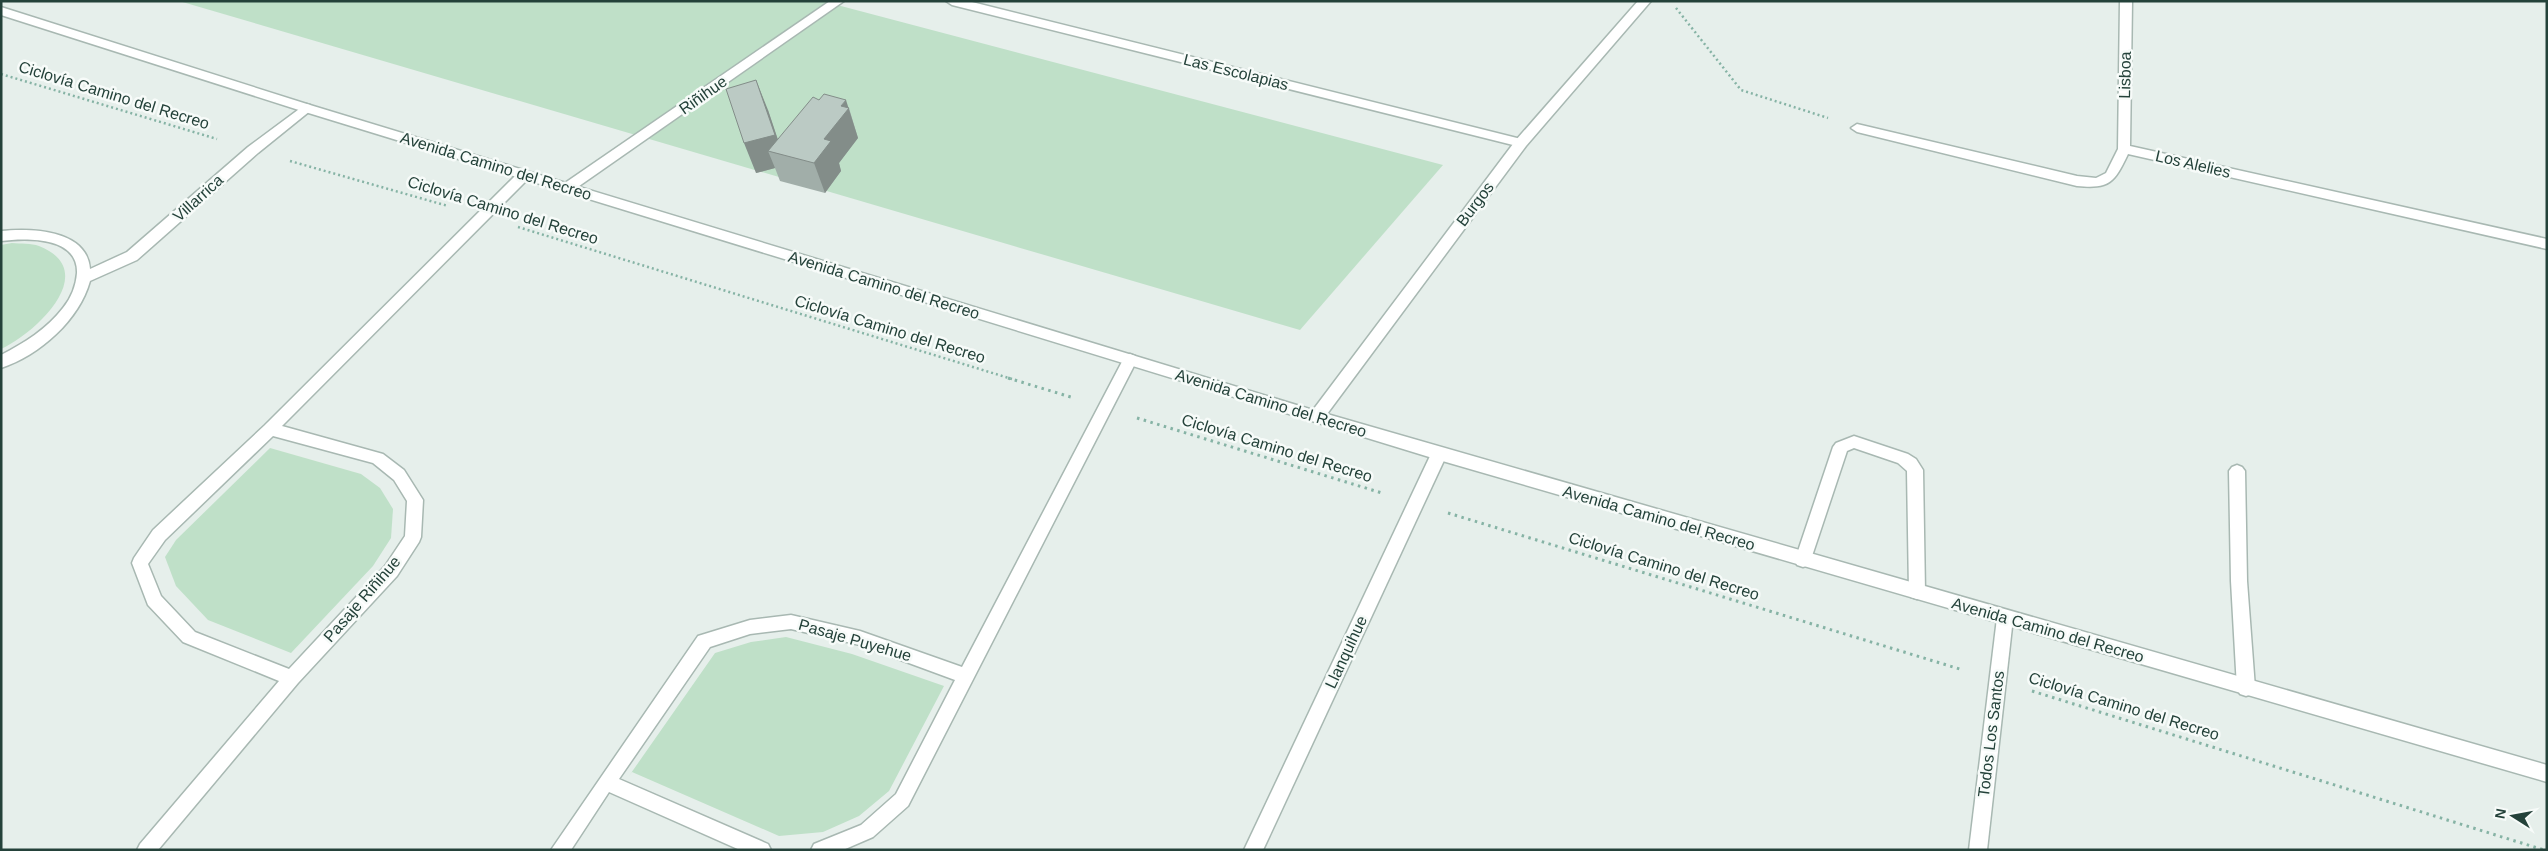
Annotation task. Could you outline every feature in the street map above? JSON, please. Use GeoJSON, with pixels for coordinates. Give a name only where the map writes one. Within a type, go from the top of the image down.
{"type":"FeatureCollection","features":[{"type":"Feature","properties":{"kind":"street","name":"Riñihue"},"geometry":{"type":"LineString","coordinates":[[567,188],[838,1]]}},
{"type":"Feature","properties":{"kind":"street","name":"Las Escolapias"},"geometry":{"type":"LineString","coordinates":[[952,1],[1521,143]]}},
{"type":"Feature","properties":{"kind":"street","name":"Burgos"},"geometry":{"type":"LineString","coordinates":[[1316,417],[1521,143],[1645,1]]}},
{"type":"Feature","properties":{"kind":"street","name":"Lisboa"},"geometry":{"type":"LineString","coordinates":[[2124,149],[2126,1]]}},
{"type":"Feature","properties":{"kind":"street","name":"Avenida Camino del Recreo"},"geometry":{"type":"LineString","coordinates":[[1,11],[306,108],[1316,417],[1803,560],[2547,774]]}},
{"type":"Feature","properties":{"kind":"street","name":"Villarrica"},"geometry":{"type":"LineString","coordinates":[[84,278],[132,256],[252,150],[306,108]]}},
{"type":"Feature","properties":{"kind":"street"},"geometry":{"type":"LineString","coordinates":[[1857,128],[2078,181],[2098,183],[2111,176],[2124,149]]}},
{"type":"Feature","properties":{"kind":"street","name":"Los Alelies"},"geometry":{"type":"LineString","coordinates":[[2124,149],[2547,244]]}},
{"type":"Feature","properties":{"kind":"street"},"geometry":{"type":"LineString","coordinates":[[292,678],[189,637],[154,600],[140,562],[159,535],[270,429],[524,175]]}},
{"type":"Feature","properties":{"kind":"street"},"geometry":{"type":"LineString","coordinates":[[1,236],[15,233],[45,234],[69,243],[82,258],[84,278],[75,302],[55,327],[24,350],[1,362]]}},
{"type":"Feature","properties":{"kind":"street"},"geometry":{"type":"LineString","coordinates":[[820,850],[867,831],[902,800],[1130,360]]}},
{"type":"Feature","properties":{"kind":"street","name":"Pasaje Riñihue"},"geometry":{"type":"LineString","coordinates":[[146,850],[292,678],[391,571],[413,537],[415,500],[399,475],[378,458],[270,429]]}},
{"type":"Feature","properties":{"kind":"street"},"geometry":{"type":"LineString","coordinates":[[1803,560],[1841,446],[1854,442],[1903,458],[1915,470],[1917,592]]}},
{"type":"Feature","properties":{"kind":"street","name":"Llanquihue"},"geometry":{"type":"LineString","coordinates":[[1253,850],[1440,454]]}},
{"type":"Feature","properties":{"kind":"street"},"geometry":{"type":"LineString","coordinates":[[2237,471],[2240,581],[2246,688]]}},
{"type":"Feature","properties":{"kind":"street","name":"Todos Los Santos"},"geometry":{"type":"LineString","coordinates":[[1978,850],[2005,618]]}},
{"type":"Feature","properties":{"kind":"street","name":"Pasaje Puyehue"},"geometry":{"type":"LineString","coordinates":[[560,850],[704,641],[750,626],[791,622],[860,638],[967,676]]}},
{"type":"Feature","properties":{"kind":"street"},"geometry":{"type":"LineString","coordinates":[[606,782],[762,850]]}},
{"type":"Feature","properties":{"kind":"path"},"geometry":{"type":"LineString","coordinates":[[1671,1],[1741,90],[1857,128]]}},
{"type":"Feature","properties":{"kind":"path","name":"Ciclovía Camino del Recreo"},"geometry":{"type":"LineString","coordinates":[[1,74],[252,150],[482,216],[1415,504],[1997,680],[2544,850]]}},
{"type":"Feature","properties":{"kind":"green space"},"geometry":{"type":"Polygon","coordinates":[[[179,1],[822,1],[1443,165],[1300,330],[179,1]]]}},
{"type":"Feature","properties":{"kind":"green space"},"geometry":{"type":"Polygon","coordinates":[[[12,243],[39,246],[57,257],[65,270],[64,285],[57,301],[45,316],[31,330],[1,349],[1,245],[12,243]]]}},
{"type":"Feature","properties":{"kind":"green space"},"geometry":{"type":"Polygon","coordinates":[[[270,448],[361,474],[380,488],[393,509],[391,538],[373,566],[291,653],[208,620],[176,586],[165,557],[176,540],[270,448]]]}},
{"type":"Feature","properties":{"kind":"green space"},"geometry":{"type":"Polygon","coordinates":[[[786,637],[852,654],[944,686],[889,791],[859,816],[823,832],[779,836],[632,772],[629,776],[715,653],[751,642],[786,637]]]}},
{"type":"Feature","properties":{"kind":"building"},"geometry":{"type":"Polygon","coordinates":[[[756,80],[775,135],[744,143],[726,89],[756,80]]]}},
{"type":"Feature","properties":{"kind":"building"},"geometry":{"type":"Polygon","coordinates":[[[824,94],[846,100],[841,106],[849,108],[824,139],[831,141],[814,163],[768,151],[813,97],[819,100],[824,94]]]}}]}
